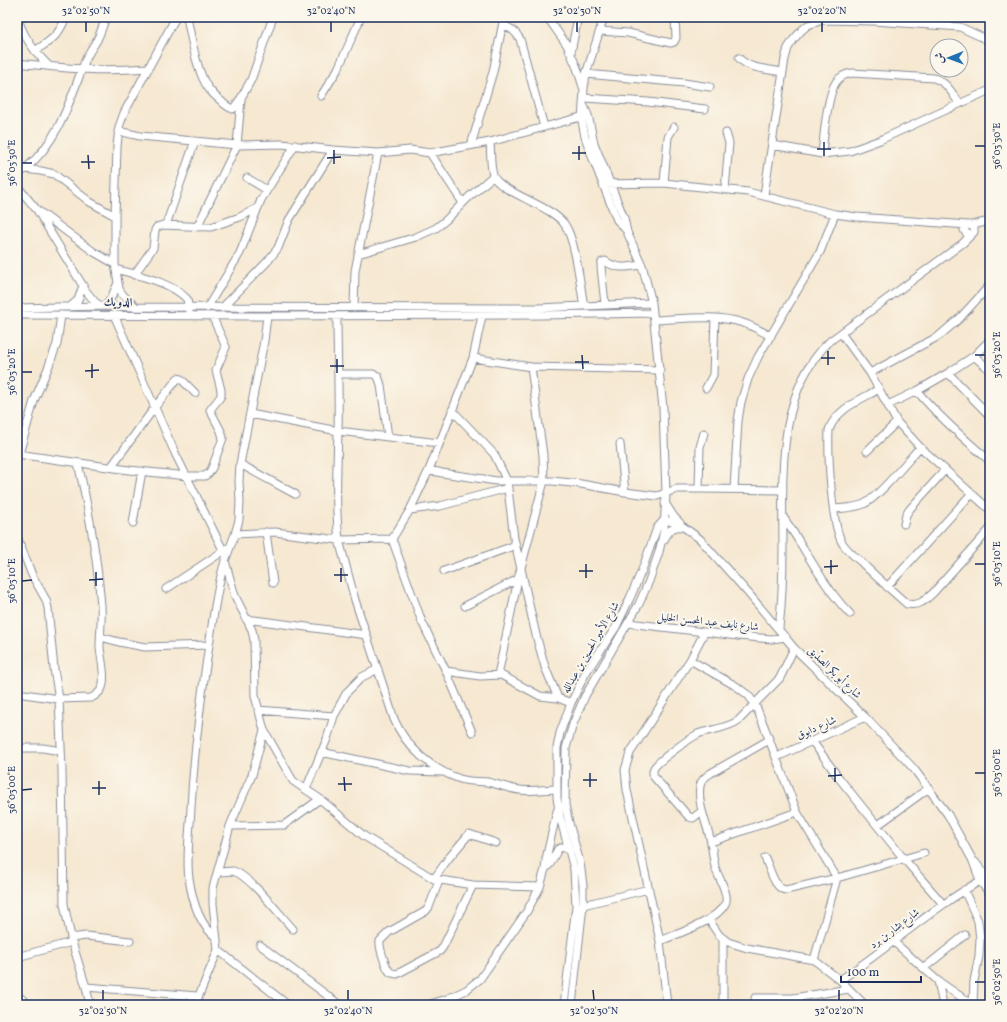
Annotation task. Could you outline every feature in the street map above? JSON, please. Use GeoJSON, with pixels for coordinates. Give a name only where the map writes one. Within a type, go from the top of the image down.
{"type":"FeatureCollection","features":[{"type":"Feature","properties":{"kind":"street"},"geometry":{"type":"LineString","coordinates":[[17,17],[22,32],[34,52],[48,65]]}},
{"type":"Feature","properties":{"kind":"street"},"geometry":{"type":"LineString","coordinates":[[34,52],[54,38],[59,32],[66,17]]}},
{"type":"Feature","properties":{"kind":"street"},"geometry":{"type":"LineString","coordinates":[[17,175],[43,151],[56,131],[69,103],[85,59],[98,38],[106,17]]}},
{"type":"Feature","properties":{"kind":"street"},"geometry":{"type":"LineString","coordinates":[[136,307],[123,295],[118,282],[116,267],[115,216],[118,131],[124,113],[176,17]]}},
{"type":"Feature","properties":{"kind":"street"},"geometry":{"type":"LineString","coordinates":[[187,17],[197,60],[208,87],[219,99],[231,108],[235,108],[251,80],[273,17]]}},
{"type":"Feature","properties":{"kind":"street"},"geometry":{"type":"LineString","coordinates":[[321,96],[338,69],[361,17]]}},
{"type":"Feature","properties":{"kind":"street"},"geometry":{"type":"LineString","coordinates":[[547,17],[567,44],[584,88]]}},
{"type":"Feature","properties":{"kind":"street"},"geometry":{"type":"LineString","coordinates":[[571,52],[578,17]]}},
{"type":"Feature","properties":{"kind":"street","name":"شارع الأمير الحسين بن عبدالله"},"geometry":{"type":"LineString","coordinates":[[564,1005],[576,906],[577,868],[566,809],[566,748],[573,724],[585,696],[639,604],[649,581],[664,530],[666,493],[666,446],[660,370],[652,303],[642,265],[627,232],[624,218],[606,184],[585,137],[583,101],[586,74],[604,17]]}},
{"type":"Feature","properties":{"kind":"street"},"geometry":{"type":"LineString","coordinates":[[600,31],[628,33],[672,43],[676,38],[675,17]]}},
{"type":"Feature","properties":{"kind":"street"},"geometry":{"type":"LineString","coordinates":[[764,195],[782,72],[788,48],[802,30],[819,18],[873,19],[960,27],[989,39]]}},
{"type":"Feature","properties":{"kind":"street"},"geometry":{"type":"LineString","coordinates":[[471,145],[493,72],[503,21],[512,28],[520,39],[544,127]]}},
{"type":"Feature","properties":{"kind":"street"},"geometry":{"type":"LineString","coordinates":[[739,58],[743,63],[750,66],[782,72]]}},
{"type":"Feature","properties":{"kind":"street"},"geometry":{"type":"LineString","coordinates":[[17,63],[82,69],[113,70],[148,68]]}},
{"type":"Feature","properties":{"kind":"street"},"geometry":{"type":"LineString","coordinates":[[822,154],[829,102],[836,81],[843,75],[852,73],[934,78],[946,84],[959,104]]}},
{"type":"Feature","properties":{"kind":"street"},"geometry":{"type":"LineString","coordinates":[[586,74],[684,83],[710,87]]}},
{"type":"Feature","properties":{"kind":"street"},"geometry":{"type":"LineString","coordinates":[[772,145],[822,154],[838,153],[860,148],[990,90]]}},
{"type":"Feature","properties":{"kind":"street"},"geometry":{"type":"LineString","coordinates":[[197,227],[237,145],[241,98]]}},
{"type":"Feature","properties":{"kind":"street"},"geometry":{"type":"LineString","coordinates":[[583,101],[648,102],[705,109]]}},
{"type":"Feature","properties":{"kind":"street"},"geometry":{"type":"LineString","coordinates":[[118,131],[140,136],[237,145],[295,145],[333,150],[378,152],[410,150],[430,153],[443,152],[490,142],[585,116]]}},
{"type":"Feature","properties":{"kind":"street"},"geometry":{"type":"LineString","coordinates":[[664,183],[667,141],[674,127]]}},
{"type":"Feature","properties":{"kind":"street"},"geometry":{"type":"LineString","coordinates":[[725,190],[729,143],[726,132]]}},
{"type":"Feature","properties":{"kind":"street"},"geometry":{"type":"LineString","coordinates":[[166,225],[195,141]]}},
{"type":"Feature","properties":{"kind":"street"},"geometry":{"type":"LineString","coordinates":[[490,142],[493,176],[509,190],[554,213],[565,224],[573,243],[584,306]]}},
{"type":"Feature","properties":{"kind":"street"},"geometry":{"type":"LineString","coordinates":[[207,308],[240,252],[267,190],[295,145]]}},
{"type":"Feature","properties":{"kind":"street"},"geometry":{"type":"LineString","coordinates":[[222,308],[267,262],[278,248],[288,220],[333,150]]}},
{"type":"Feature","properties":{"kind":"street"},"geometry":{"type":"LineString","coordinates":[[354,308],[355,271],[378,152]]}},
{"type":"Feature","properties":{"kind":"street"},"geometry":{"type":"LineString","coordinates":[[430,153],[463,203]]}},
{"type":"Feature","properties":{"kind":"street"},"geometry":{"type":"LineString","coordinates":[[25,169],[54,174],[90,202],[115,216]]}},
{"type":"Feature","properties":{"kind":"street"},"geometry":{"type":"LineString","coordinates":[[358,254],[416,237],[436,228],[493,176]]}},
{"type":"Feature","properties":{"kind":"street"},"geometry":{"type":"LineString","coordinates":[[246,178],[267,190]]}},
{"type":"Feature","properties":{"kind":"street"},"geometry":{"type":"LineString","coordinates":[[606,184],[664,183],[725,190],[764,195],[835,214],[857,217],[939,222],[969,230]]}},
{"type":"Feature","properties":{"kind":"street"},"geometry":{"type":"LineString","coordinates":[[17,186],[37,210],[90,297],[103,306]]}},
{"type":"Feature","properties":{"kind":"street"},"geometry":{"type":"LineString","coordinates":[[134,275],[153,248],[156,228],[166,225],[197,227],[214,226],[240,217],[258,208]]}},
{"type":"Feature","properties":{"kind":"street"},"geometry":{"type":"LineString","coordinates":[[37,210],[116,267],[176,291],[186,298],[189,307],[189,316]]}},
{"type":"Feature","properties":{"kind":"street"},"geometry":{"type":"LineString","coordinates":[[734,489],[738,421],[741,402],[748,379],[758,357],[820,252],[835,214]]}},
{"type":"Feature","properties":{"kind":"street"},"geometry":{"type":"LineString","coordinates":[[779,628],[783,575],[783,517],[786,439],[790,415],[805,374],[815,357],[841,333],[954,249],[969,230],[990,222]]}},
{"type":"Feature","properties":{"kind":"street"},"geometry":{"type":"LineString","coordinates":[[606,304],[601,267],[602,262],[605,261],[614,267],[642,265]]}},
{"type":"Feature","properties":{"kind":"street"},"geometry":{"type":"LineString","coordinates":[[103,306],[112,296],[118,282]]}},
{"type":"Feature","properties":{"kind":"street"},"geometry":{"type":"LineString","coordinates":[[70,307],[78,300],[83,285]]}},
{"type":"Feature","properties":{"kind":"street"},"geometry":{"type":"LineString","coordinates":[[870,373],[939,336],[960,318],[990,285]]}},
{"type":"Feature","properties":{"kind":"street"},"geometry":{"type":"LineString","coordinates":[[17,308],[50,311],[61,315],[336,316],[652,303]]}},
{"type":"Feature","properties":{"kind":"street"},"geometry":{"type":"LineString","coordinates":[[17,315],[70,307],[103,306],[354,308],[461,312],[482,316],[654,316],[715,318],[744,323],[771,336]]}},
{"type":"Feature","properties":{"kind":"street"},"geometry":{"type":"LineString","coordinates":[[61,315],[57,344],[34,401],[18,454],[187,476],[202,476],[209,473],[223,438],[210,410],[221,396],[216,370],[226,347],[212,316]]}},
{"type":"Feature","properties":{"kind":"street"},"geometry":{"type":"LineString","coordinates":[[114,315],[155,406],[165,432],[223,550]]}},
{"type":"Feature","properties":{"kind":"street"},"geometry":{"type":"LineString","coordinates":[[216,938],[209,932],[198,915],[189,878],[189,835],[195,742],[209,645],[222,572],[235,534],[240,511],[240,464],[264,342],[267,316]]}},
{"type":"Feature","properties":{"kind":"street"},"geometry":{"type":"LineString","coordinates":[[336,316],[338,374],[336,497],[339,540],[367,635],[397,726],[417,752],[442,772],[461,780],[487,782],[520,790],[556,789]]}},
{"type":"Feature","properties":{"kind":"street"},"geometry":{"type":"LineString","coordinates":[[392,539],[410,510],[429,470],[473,358],[482,316]]}},
{"type":"Feature","properties":{"kind":"street"},"geometry":{"type":"LineString","coordinates":[[706,388],[713,375],[715,318]]}},
{"type":"Feature","properties":{"kind":"street"},"geometry":{"type":"LineString","coordinates":[[841,333],[870,373],[897,422],[920,447],[990,510]]}},
{"type":"Feature","properties":{"kind":"street"},"geometry":{"type":"LineString","coordinates":[[888,405],[917,391],[974,356],[990,340]]}},
{"type":"Feature","properties":{"kind":"street"},"geometry":{"type":"LineString","coordinates":[[974,356],[990,370]]}},
{"type":"Feature","properties":{"kind":"street"},"geometry":{"type":"LineString","coordinates":[[473,358],[531,367],[660,370]]}},
{"type":"Feature","properties":{"kind":"street"},"geometry":{"type":"LineString","coordinates":[[498,675],[518,579],[544,481],[542,448],[531,367]]}},
{"type":"Feature","properties":{"kind":"street"},"geometry":{"type":"LineString","coordinates":[[948,372],[990,416]]}},
{"type":"Feature","properties":{"kind":"street"},"geometry":{"type":"LineString","coordinates":[[338,374],[373,374],[378,376],[381,385],[388,437]]}},
{"type":"Feature","properties":{"kind":"street"},"geometry":{"type":"LineString","coordinates":[[111,467],[155,406],[178,378],[181,379],[195,393]]}},
{"type":"Feature","properties":{"kind":"street"},"geometry":{"type":"LineString","coordinates":[[879,389],[840,413],[831,424],[829,434],[834,509],[839,536],[842,543],[887,587],[907,604],[919,604],[933,593],[990,528]]}},
{"type":"Feature","properties":{"kind":"street"},"geometry":{"type":"LineString","coordinates":[[917,391],[959,434],[990,461]]}},
{"type":"Feature","properties":{"kind":"street"},"geometry":{"type":"LineString","coordinates":[[452,410],[494,454],[507,484],[516,545],[527,593],[545,667],[558,698]]}},
{"type":"Feature","properties":{"kind":"street"},"geometry":{"type":"LineString","coordinates":[[250,414],[338,431],[439,444]]}},
{"type":"Feature","properties":{"kind":"street"},"geometry":{"type":"LineString","coordinates":[[867,451],[897,422]]}},
{"type":"Feature","properties":{"kind":"street"},"geometry":{"type":"LineString","coordinates":[[699,488],[700,447],[704,433]]}},
{"type":"Feature","properties":{"kind":"street"},"geometry":{"type":"LineString","coordinates":[[620,444],[625,492]]}},
{"type":"Feature","properties":{"kind":"street"},"geometry":{"type":"LineString","coordinates":[[834,509],[857,506],[869,501],[880,492],[920,447]]}},
{"type":"Feature","properties":{"kind":"street"},"geometry":{"type":"LineString","coordinates":[[17,693],[59,699],[91,698],[95,696],[102,688],[103,675],[100,637],[101,606],[94,543],[78,463]]}},
{"type":"Feature","properties":{"kind":"street"},"geometry":{"type":"LineString","coordinates":[[240,464],[295,494]]}},
{"type":"Feature","properties":{"kind":"street"},"geometry":{"type":"LineString","coordinates":[[429,470],[507,484]]}},
{"type":"Feature","properties":{"kind":"street"},"geometry":{"type":"LineString","coordinates":[[904,524],[909,510],[945,470]]}},
{"type":"Feature","properties":{"kind":"street"},"geometry":{"type":"LineString","coordinates":[[133,523],[142,471]]}},
{"type":"Feature","properties":{"kind":"street"},"geometry":{"type":"LineString","coordinates":[[410,510],[440,506],[507,484],[544,481],[581,484],[657,496],[677,490],[699,488],[784,490]]}},
{"type":"Feature","properties":{"kind":"street"},"geometry":{"type":"LineString","coordinates":[[887,587],[972,493]]}},
{"type":"Feature","properties":{"kind":"street"},"geometry":{"type":"LineString","coordinates":[[665,503],[674,517],[685,527]]}},
{"type":"Feature","properties":{"kind":"street"},"geometry":{"type":"LineString","coordinates":[[783,517],[797,536],[829,589],[850,614]]}},
{"type":"Feature","properties":{"kind":"street","name":"شارع الأمير الحسين بن عبدالله"},"geometry":{"type":"LineString","coordinates":[[572,1005],[583,905],[583,885],[569,850],[558,808],[556,789],[557,748],[560,733],[571,703],[585,674],[618,622],[642,570],[657,528],[664,520]]}},
{"type":"Feature","properties":{"kind":"street","name":"شارع أبو بكر الصدّيق"},"geometry":{"type":"LineString","coordinates":[[664,520],[678,523],[700,539],[779,628],[794,648],[865,717],[904,758],[929,788],[948,815],[972,859],[980,880],[990,895]]}},
{"type":"Feature","properties":{"kind":"street"},"geometry":{"type":"LineString","coordinates":[[658,552],[670,530],[676,526],[685,527]]}},
{"type":"Feature","properties":{"kind":"street"},"geometry":{"type":"LineString","coordinates":[[235,534],[266,532],[339,540],[392,539]]}},
{"type":"Feature","properties":{"kind":"street"},"geometry":{"type":"LineString","coordinates":[[266,532],[273,583]]}},
{"type":"Feature","properties":{"kind":"street"},"geometry":{"type":"LineString","coordinates":[[17,537],[32,575],[47,604],[59,699],[62,751],[64,904],[72,940],[90,1005]]}},
{"type":"Feature","properties":{"kind":"street"},"geometry":{"type":"LineString","coordinates":[[392,539],[422,622],[446,671],[472,732]]}},
{"type":"Feature","properties":{"kind":"street"},"geometry":{"type":"LineString","coordinates":[[166,589],[231,545]]}},
{"type":"Feature","properties":{"kind":"street"},"geometry":{"type":"LineString","coordinates":[[444,571],[516,545]]}},
{"type":"Feature","properties":{"kind":"street"},"geometry":{"type":"LineString","coordinates":[[226,561],[235,596],[252,630],[254,640],[254,685],[258,710],[264,730],[291,778],[296,784],[320,799],[364,836],[437,880],[473,885],[540,886]]}},
{"type":"Feature","properties":{"kind":"street"},"geometry":{"type":"LineString","coordinates":[[465,606],[518,579]]}},
{"type":"Feature","properties":{"kind":"street"},"geometry":{"type":"LineString","coordinates":[[246,620],[367,635]]}},
{"type":"Feature","properties":{"kind":"street","name":"شارع نايف عبد المحسن الخليل"},"geometry":{"type":"LineString","coordinates":[[628,623],[704,633],[772,639],[786,637]]}},
{"type":"Feature","properties":{"kind":"street"},"geometry":{"type":"LineString","coordinates":[[667,1005],[660,941],[627,790],[625,770],[630,753],[690,660],[704,633]]}},
{"type":"Feature","properties":{"kind":"street"},"geometry":{"type":"LineString","coordinates":[[100,637],[144,647],[209,645]]}},
{"type":"Feature","properties":{"kind":"street"},"geometry":{"type":"LineString","coordinates":[[702,810],[693,818],[689,817],[653,776],[653,770],[657,764],[694,736],[736,722],[780,678],[794,648]]}},
{"type":"Feature","properties":{"kind":"street"},"geometry":{"type":"LineString","coordinates":[[690,660],[741,689],[755,704],[797,812],[837,878],[814,960]]}},
{"type":"Feature","properties":{"kind":"street"},"geometry":{"type":"LineString","coordinates":[[306,789],[334,716],[347,692],[356,682],[370,672],[378,669]]}},
{"type":"Feature","properties":{"kind":"street"},"geometry":{"type":"LineString","coordinates":[[446,671],[480,676],[498,675],[540,696],[558,698],[571,703]]}},
{"type":"Feature","properties":{"kind":"street"},"geometry":{"type":"LineString","coordinates":[[258,710],[334,716]]}},
{"type":"Feature","properties":{"kind":"street","name":"شارع دابوق"},"geometry":{"type":"LineString","coordinates":[[776,757],[865,717]]}},
{"type":"Feature","properties":{"kind":"street"},"geometry":{"type":"LineString","coordinates":[[194,1005],[218,950],[216,938],[214,888],[230,826],[252,775],[264,730]]}},
{"type":"Feature","properties":{"kind":"street"},"geometry":{"type":"LineString","coordinates":[[660,941],[709,920],[724,906],[726,900],[726,894],[714,865],[711,842],[702,810],[700,788],[703,779],[770,740]]}},
{"type":"Feature","properties":{"kind":"street"},"geometry":{"type":"LineString","coordinates":[[812,741],[839,778],[904,859],[943,904]]}},
{"type":"Feature","properties":{"kind":"street"},"geometry":{"type":"LineString","coordinates":[[24,748],[43,748],[62,751]]}},
{"type":"Feature","properties":{"kind":"street"},"geometry":{"type":"LineString","coordinates":[[321,752],[410,771],[442,772]]}},
{"type":"Feature","properties":{"kind":"street"},"geometry":{"type":"LineString","coordinates":[[557,770],[565,769]]}},
{"type":"Feature","properties":{"kind":"street"},"geometry":{"type":"LineString","coordinates":[[878,825],[929,788]]}},
{"type":"Feature","properties":{"kind":"street"},"geometry":{"type":"LineString","coordinates":[[230,826],[284,825],[320,799]]}},
{"type":"Feature","properties":{"kind":"street"},"geometry":{"type":"LineString","coordinates":[[427,1005],[447,999],[466,990],[480,979],[527,911],[540,886],[558,808]]}},
{"type":"Feature","properties":{"kind":"street"},"geometry":{"type":"LineString","coordinates":[[711,842],[797,812]]}},
{"type":"Feature","properties":{"kind":"street"},"geometry":{"type":"LineString","coordinates":[[473,885],[443,947],[396,974],[389,971],[379,946],[380,941],[389,932],[426,911],[429,907],[437,880],[448,859],[469,834],[496,843]]}},
{"type":"Feature","properties":{"kind":"street"},"geometry":{"type":"LineString","coordinates":[[545,869],[550,864],[558,849],[563,847],[569,850]]}},
{"type":"Feature","properties":{"kind":"street"},"geometry":{"type":"LineString","coordinates":[[765,858],[777,886],[784,890],[837,878],[924,853]]}},
{"type":"Feature","properties":{"kind":"street","name":"شارع أبو بكر الصدّيق"},"geometry":{"type":"LineString","coordinates":[[972,859],[988,878]]}},
{"type":"Feature","properties":{"kind":"street"},"geometry":{"type":"LineString","coordinates":[[218,872],[234,872],[243,876],[293,929]]}},
{"type":"Feature","properties":{"kind":"street","name":"شارع بشار بن برد"},"geometry":{"type":"LineString","coordinates":[[840,980],[894,942],[943,904],[980,880],[988,878]]}},
{"type":"Feature","properties":{"kind":"street"},"geometry":{"type":"LineString","coordinates":[[583,905],[649,889]]}},
{"type":"Feature","properties":{"kind":"street"},"geometry":{"type":"LineString","coordinates":[[964,890],[978,921],[980,940],[979,956],[974,981],[973,1005]]}},
{"type":"Feature","properties":{"kind":"street"},"geometry":{"type":"LineString","coordinates":[[709,920],[714,930],[723,939],[747,948],[814,960],[840,980],[865,1005]]}},
{"type":"Feature","properties":{"kind":"street"},"geometry":{"type":"LineString","coordinates":[[924,968],[965,934]]}},
{"type":"Feature","properties":{"kind":"street"},"geometry":{"type":"LineString","coordinates":[[17,957],[86,936],[130,941]]}},
{"type":"Feature","properties":{"kind":"street"},"geometry":{"type":"LineString","coordinates":[[722,1005],[723,939]]}},
{"type":"Feature","properties":{"kind":"street"},"geometry":{"type":"LineString","coordinates":[[894,942],[938,981],[973,1005]]}},
{"type":"Feature","properties":{"kind":"street"},"geometry":{"type":"LineString","coordinates":[[260,946],[340,1005]]}},
{"type":"Feature","properties":{"kind":"street"},"geometry":{"type":"LineString","coordinates":[[218,950],[288,1005]]}},
{"type":"Feature","properties":{"kind":"street"},"geometry":{"type":"LineString","coordinates":[[938,981],[943,1005]]}},
{"type":"Feature","properties":{"kind":"street"},"geometry":{"type":"LineString","coordinates":[[86,987],[198,996]]}},
{"type":"Feature","properties":{"kind":"street"},"geometry":{"type":"LineString","coordinates":[[755,998],[793,998],[849,989]]}},
{"type":"Feature","properties":{"kind":"street"},"geometry":{"type":"LineString","coordinates":[[17,995],[29,1005]]}},
{"type":"Feature","properties":{"kind":"district","name":"الدويك"},"geometry":{"type":"Point","coordinates":[118,302]}}]}
